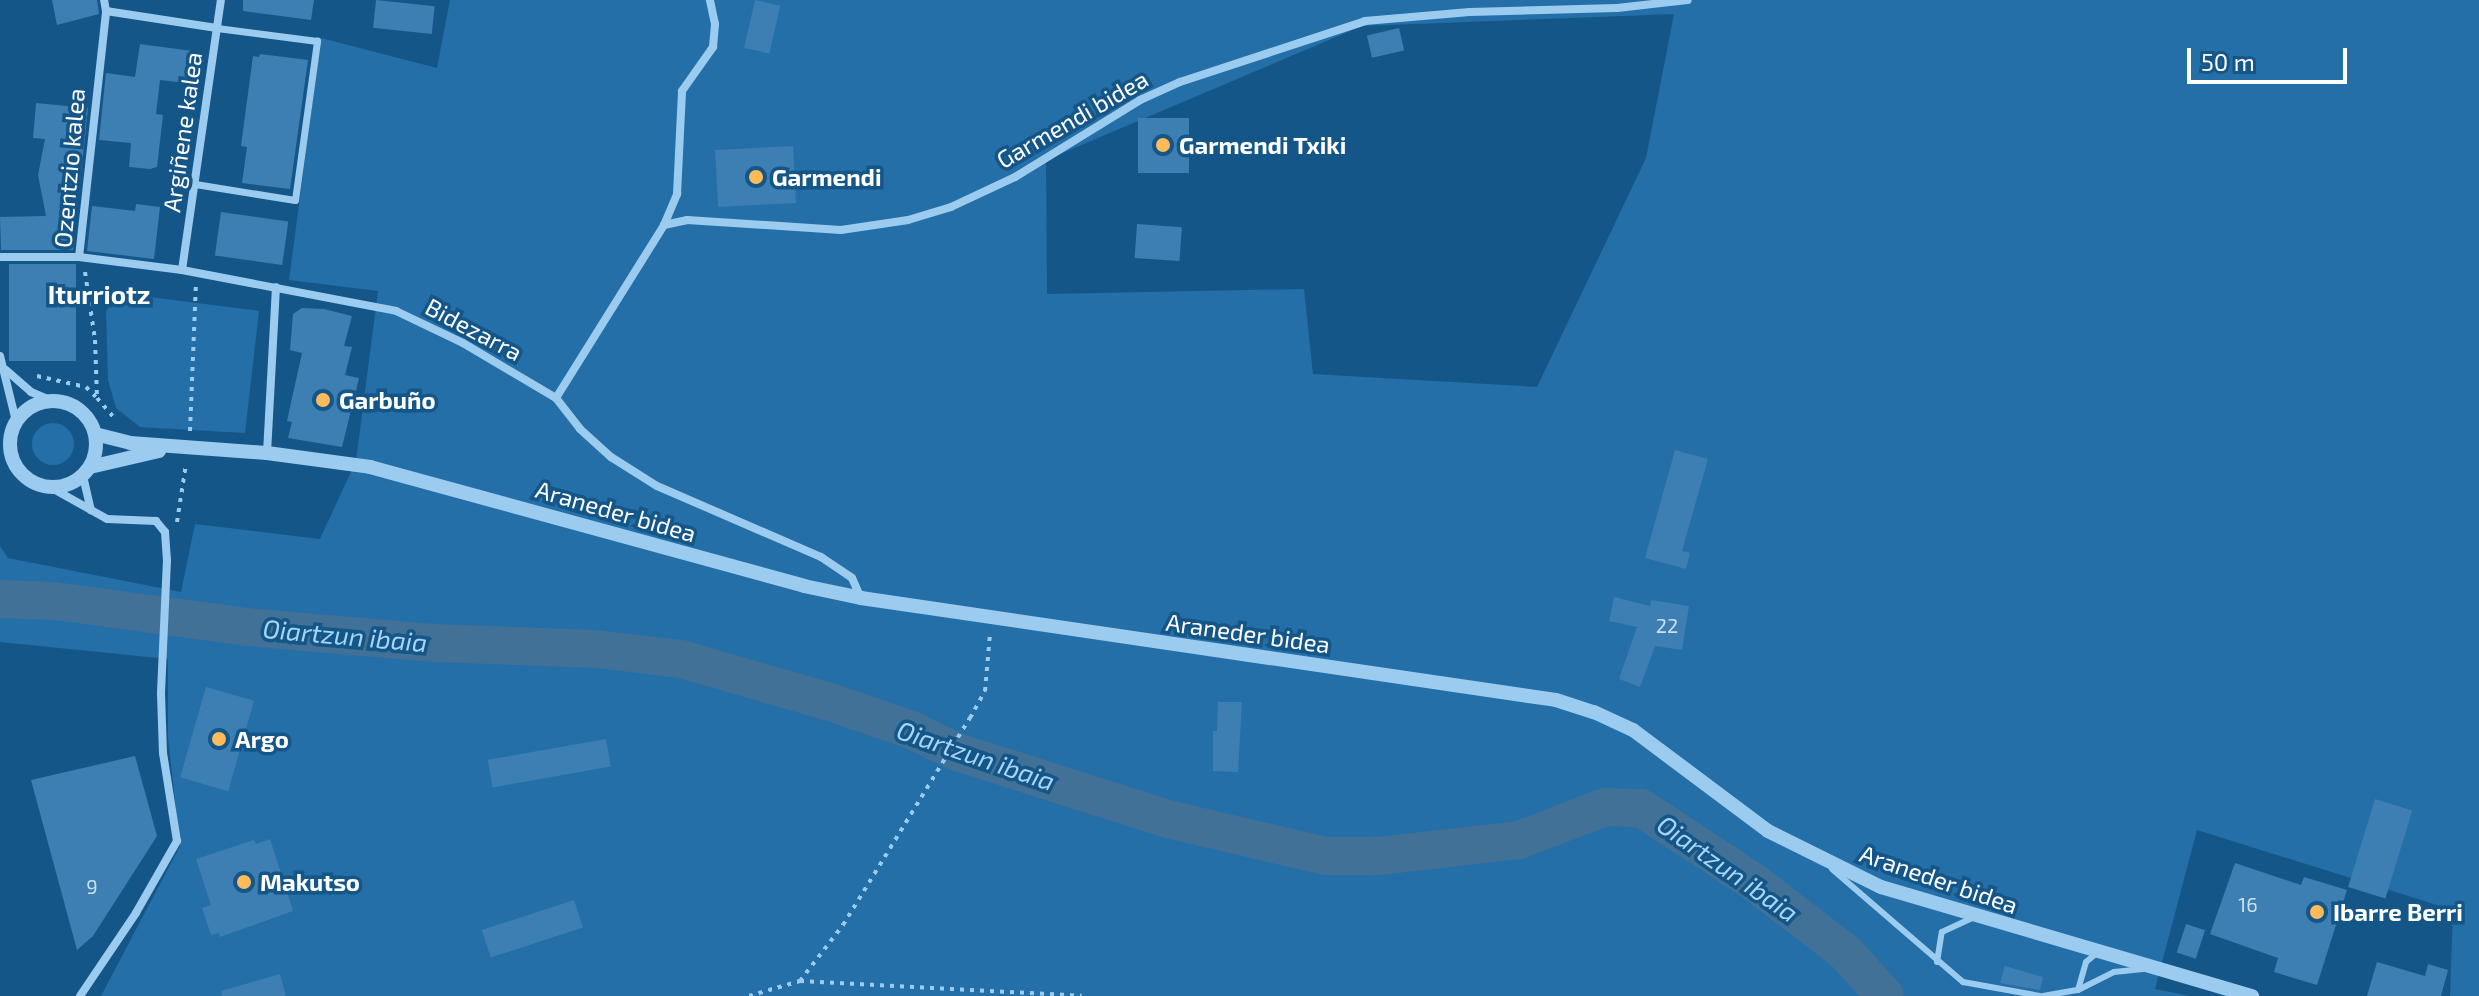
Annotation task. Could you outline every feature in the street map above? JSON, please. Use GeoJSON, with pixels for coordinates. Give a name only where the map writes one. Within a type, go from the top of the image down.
{"type":"FeatureCollection","features":[{"type":"Feature","properties":{"kind":"street","name":"Ozentzio kalea"},"geometry":{"type":"LineString","coordinates":[[79,257],[106,11],[104,0]]}},
{"type":"Feature","properties":{"kind":"street","name":"Argiñene kalea"},"geometry":{"type":"LineString","coordinates":[[182,270],[221,0]]}},
{"type":"Feature","properties":{"kind":"street"},"geometry":{"type":"LineString","coordinates":[[556,398],[664,225],[677,194],[682,91],[713,47],[715,24],[710,0]]}},
{"type":"Feature","properties":{"kind":"street","name":"Garmendi bidea"},"geometry":{"type":"LineString","coordinates":[[664,225],[696,220],[851,230],[908,220],[951,207],[1015,177],[1140,100],[1180,82],[1365,21],[1470,12],[1617,8],[1688,0]]}},
{"type":"Feature","properties":{"kind":"street"},"geometry":{"type":"LineString","coordinates":[[106,11],[317,41],[295,200],[195,184]]}},
{"type":"Feature","properties":{"kind":"street","name":"Bidezarra"},"geometry":{"type":"LineString","coordinates":[[0,257],[79,257],[197,272],[396,311],[463,343],[556,398],[580,429],[634,472],[657,486],[821,557],[852,578],[861,598]]}},
{"type":"Feature","properties":{"kind":"street"},"geometry":{"type":"LineString","coordinates":[[267,453],[276,287]]}},
{"type":"Feature","properties":{"kind":"street"},"geometry":{"type":"LineString","coordinates":[[0,356],[10,427],[9,447],[18,470]]}},
{"type":"Feature","properties":{"kind":"street"},"geometry":{"type":"LineString","coordinates":[[2,366],[31,392],[52,401],[64,402],[84,414],[95,434],[96,451],[86,471],[62,486],[50,487]]}},
{"type":"Feature","properties":{"kind":"street"},"geometry":{"type":"LineString","coordinates":[[10,427],[30,407],[52,401]]}},
{"type":"Feature","properties":{"kind":"street","name":"Araneder bidea"},"geometry":{"type":"LineString","coordinates":[[95,434],[130,443],[189,440],[319,459],[410,477],[804,586],[861,598],[1556,700],[1594,712],[1633,730],[1768,831],[1881,887],[1974,917],[2252,996]]}},
{"type":"Feature","properties":{"kind":"street","name":"Araneder bidea"},"geometry":{"type":"LineString","coordinates":[[86,471],[130,455],[189,440]]}},
{"type":"Feature","properties":{"kind":"street"},"geometry":{"type":"LineString","coordinates":[[0,461],[18,470],[27,479],[50,487],[107,519],[156,521],[165,532],[163,753],[177,841],[136,913],[80,996]]}},
{"type":"Feature","properties":{"kind":"street"},"geometry":{"type":"LineString","coordinates":[[86,471],[91,511]]}},
{"type":"Feature","properties":{"kind":"lane"},"geometry":{"type":"LineString","coordinates":[[1820,859],[1963,982],[2042,996],[2078,990],[2114,972],[2154,967]]}},
{"type":"Feature","properties":{"kind":"lane"},"geometry":{"type":"LineString","coordinates":[[1937,962],[1942,932],[1974,917]]}},
{"type":"Feature","properties":{"kind":"lane"},"geometry":{"type":"LineString","coordinates":[[2078,990],[2086,962],[2099,952]]}},
{"type":"Feature","properties":{"kind":"path","name":"Ozentzio kalea"},"geometry":{"type":"LineString","coordinates":[[79,257],[89,281],[97,387]]}},
{"type":"Feature","properties":{"kind":"path"},"geometry":{"type":"LineString","coordinates":[[189,440],[197,272]]}},
{"type":"Feature","properties":{"kind":"path"},"geometry":{"type":"LineString","coordinates":[[32,374],[86,387],[97,398]]}},
{"type":"Feature","properties":{"kind":"path"},"geometry":{"type":"LineString","coordinates":[[800,981],[843,925],[985,691],[991,618]]}},
{"type":"Feature","properties":{"kind":"path"},"geometry":{"type":"LineString","coordinates":[[764,996],[800,981],[1082,996]]}},
{"type":"Feature","properties":{"kind":"path"},"geometry":{"type":"LineString","coordinates":[[749,996],[770,993]]}},
{"type":"Feature","properties":{"kind":"shaded area"},"geometry":{"type":"Polygon","coordinates":[[[450,0],[2479,0],[2479,996],[2450,996],[2453,910],[2197,830],[2155,989],[2190,996],[101,996],[180,846],[168,737],[168,659],[0,642],[0,546],[8,558],[181,592],[195,524],[320,539],[356,461],[378,291],[289,280],[321,38],[437,68],[450,0]],[[1674,14],[1362,26],[1046,160],[1047,294],[1304,289],[1313,374],[1537,387],[1646,158],[1674,14]]]}},
{"type":"Feature","properties":{"kind":"shaded area"},"geometry":{"type":"Polygon","coordinates":[[[118,293],[259,311],[245,433],[140,427],[116,408],[108,380],[106,311],[118,293]]]}},
{"type":"Feature","properties":{"kind":"shaded area"},"geometry":{"type":"Polygon","coordinates":[[[53,423],[68,429],[74,444],[68,459],[53,465],[38,459],[32,444],[38,429],[53,423]]]}},
{"type":"Feature","properties":{"kind":"building"},"geometry":{"type":"Polygon","coordinates":[[[52,0],[97,0],[99,14],[57,25],[52,0]]]}},
{"type":"Feature","properties":{"kind":"building"},"geometry":{"type":"Polygon","coordinates":[[[243,0],[314,0],[311,20],[243,11],[243,0]]]}},
{"type":"Feature","properties":{"kind":"building"},"geometry":{"type":"Polygon","coordinates":[[[376,0],[435,6],[432,34],[373,28],[376,0]]]}},
{"type":"Feature","properties":{"kind":"building"},"geometry":{"type":"Polygon","coordinates":[[[755,0],[780,6],[769,54],[744,48],[755,0]]]}},
{"type":"Feature","properties":{"kind":"building"},"geometry":{"type":"Polygon","coordinates":[[[1399,28],[1404,50],[1372,58],[1367,35],[1399,28]]]}},
{"type":"Feature","properties":{"kind":"building"},"geometry":{"type":"Polygon","coordinates":[[[140,44],[192,51],[188,83],[160,80],[156,114],[163,115],[157,167],[150,169],[129,167],[131,143],[99,140],[106,73],[135,77],[140,44]]]}},
{"type":"Feature","properties":{"kind":"building"},"geometry":{"type":"Polygon","coordinates":[[[260,54],[308,60],[290,189],[242,183],[247,147],[241,146],[253,56],[259,57],[260,54]]]}},
{"type":"Feature","properties":{"kind":"building"},"geometry":{"type":"Polygon","coordinates":[[[36,103],[88,108],[73,250],[1,250],[0,217],[46,216],[38,175],[45,139],[33,138],[36,103]]]}},
{"type":"Feature","properties":{"kind":"building","name":"Garmendi Txiki"},"geometry":{"type":"Polygon","coordinates":[[[1138,118],[1189,118],[1189,173],[1138,173],[1138,118]]]}},
{"type":"Feature","properties":{"kind":"building","name":"Garmendi"},"geometry":{"type":"Polygon","coordinates":[[[793,146],[796,203],[718,207],[715,150],[793,146]]]}},
{"type":"Feature","properties":{"kind":"building"},"geometry":{"type":"Polygon","coordinates":[[[136,204],[160,207],[154,259],[87,251],[92,206],[135,211],[136,204]]]}},
{"type":"Feature","properties":{"kind":"building"},"geometry":{"type":"Polygon","coordinates":[[[221,212],[288,221],[282,265],[215,256],[221,212]]]}},
{"type":"Feature","properties":{"kind":"building"},"geometry":{"type":"Polygon","coordinates":[[[1137,224],[1182,227],[1180,261],[1135,258],[1137,224]]]}},
{"type":"Feature","properties":{"kind":"building"},"geometry":{"type":"Polygon","coordinates":[[[9,264],[76,264],[76,361],[9,361],[9,264]]]}},
{"type":"Feature","properties":{"kind":"building"},"geometry":{"type":"Polygon","coordinates":[[[302,308],[324,309],[352,316],[344,346],[352,347],[345,375],[359,378],[342,447],[288,438],[292,422],[287,421],[302,353],[290,350],[293,314],[302,308]]]}},
{"type":"Feature","properties":{"kind":"building"},"geometry":{"type":"Polygon","coordinates":[[[1675,450],[1708,459],[1682,551],[1690,553],[1686,569],[1645,558],[1675,450]]]}},
{"type":"Feature","properties":{"kind":"building"},"geometry":{"type":"Polygon","coordinates":[[[1614,597],[1650,606],[1651,600],[1689,606],[1682,650],[1655,646],[1640,687],[1619,679],[1637,627],[1609,621],[1614,597]]]}},
{"type":"Feature","properties":{"kind":"building","name":"Argo"},"geometry":{"type":"Polygon","coordinates":[[[206,687],[254,701],[228,791],[180,777],[206,687]]]}},
{"type":"Feature","properties":{"kind":"building"},"geometry":{"type":"Polygon","coordinates":[[[1218,702],[1242,702],[1238,772],[1213,771],[1213,731],[1217,731],[1218,702]]]}},
{"type":"Feature","properties":{"kind":"building"},"geometry":{"type":"Polygon","coordinates":[[[606,739],[611,767],[493,787],[488,760],[606,739]]]}},
{"type":"Feature","properties":{"kind":"building"},"geometry":{"type":"Polygon","coordinates":[[[135,756],[157,836],[93,936],[77,950],[31,780],[135,756]]]}},
{"type":"Feature","properties":{"kind":"building"},"geometry":{"type":"Polygon","coordinates":[[[2375,799],[2412,810],[2385,898],[2348,887],[2375,799]]]}},
{"type":"Feature","properties":{"kind":"building","name":"Makutso"},"geometry":{"type":"Polygon","coordinates":[[[270,839],[293,911],[220,937],[219,933],[211,935],[202,908],[211,905],[196,859],[254,840],[256,844],[270,839]]]}},
{"type":"Feature","properties":{"kind":"building"},"geometry":{"type":"Polygon","coordinates":[[[2235,863],[2301,885],[2304,877],[2347,890],[2317,985],[2274,972],[2278,958],[2210,934],[2235,863]]]}},
{"type":"Feature","properties":{"kind":"building"},"geometry":{"type":"Polygon","coordinates":[[[574,900],[583,928],[491,958],[482,930],[574,900]]]}},
{"type":"Feature","properties":{"kind":"building"},"geometry":{"type":"Polygon","coordinates":[[[2186,924],[2205,930],[2196,959],[2177,953],[2186,924]]]}},
{"type":"Feature","properties":{"kind":"building"},"geometry":{"type":"Polygon","coordinates":[[[2377,962],[2425,976],[2428,964],[2448,970],[2441,996],[2367,996],[2377,962]]]}},
{"type":"Feature","properties":{"kind":"building"},"geometry":{"type":"Polygon","coordinates":[[[2005,966],[2043,977],[2040,990],[2000,983],[2005,966]]]}},
{"type":"Feature","properties":{"kind":"building"},"geometry":{"type":"Polygon","coordinates":[[[280,974],[286,996],[222,996],[221,991],[280,974]]]}},
{"type":"Feature","properties":{"kind":"waterway","name":"Oiartzun ibaia"},"geometry":{"type":"LineString","coordinates":[[0,599],[55,601],[247,627],[434,643],[597,649],[681,659],[833,703],[909,729],[957,752],[1172,820],[1326,856],[1379,856],[1519,840],[1605,807],[1641,808],[1755,883],[1845,952],[1885,996]]}},
{"type":"Feature","properties":{"kind":"place","name":"Garmendi Txiki"},"geometry":{"type":"Point","coordinates":[1163,145]}},
{"type":"Feature","properties":{"kind":"place","name":"Garmendi"},"geometry":{"type":"Point","coordinates":[756,177]}},
{"type":"Feature","properties":{"kind":"place","name":"Garbuño"},"geometry":{"type":"Point","coordinates":[323,400]}},
{"type":"Feature","properties":{"kind":"place","name":"Argo"},"geometry":{"type":"Point","coordinates":[219,739]}},
{"type":"Feature","properties":{"kind":"place","name":"Makutso"},"geometry":{"type":"Point","coordinates":[244,882]}},
{"type":"Feature","properties":{"kind":"place","name":"Ibarre Berri"},"geometry":{"type":"Point","coordinates":[2317,912]}},
{"type":"Feature","properties":{"kind":"district","name":"Iturriotz"},"geometry":{"type":"Point","coordinates":[99,294]}}]}
